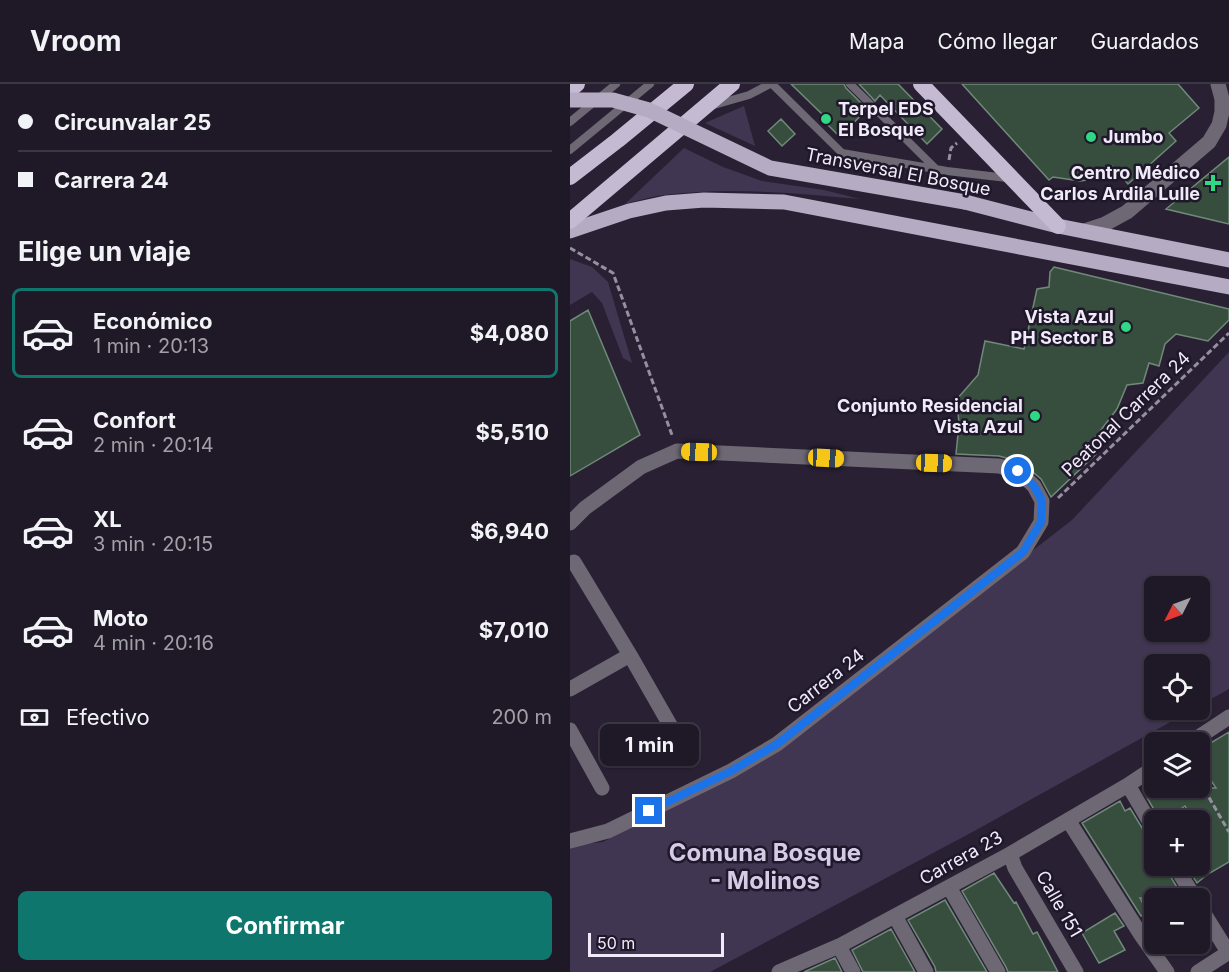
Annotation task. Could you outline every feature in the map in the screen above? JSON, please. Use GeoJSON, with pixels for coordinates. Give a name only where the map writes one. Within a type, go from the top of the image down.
{"type":"FeatureCollection","features":[{"type":"Feature","properties":{"kind":"highway"},"geometry":{"type":"LineString","coordinates":[[570,90],[577,84]]}},
{"type":"Feature","properties":{"kind":"highway"},"geometry":{"type":"LineString","coordinates":[[570,177],[686,84]]}},
{"type":"Feature","properties":{"kind":"highway"},"geometry":{"type":"LineString","coordinates":[[570,221],[732,84]]}},
{"type":"Feature","properties":{"kind":"highway"},"geometry":{"type":"LineString","coordinates":[[921,84],[1058,226]]}},
{"type":"Feature","properties":{"kind":"main road","name":"Transversal El Bosque"},"geometry":{"type":"LineString","coordinates":[[570,100],[613,100],[648,110],[770,168],[965,202],[1058,226],[1229,260]]}},
{"type":"Feature","properties":{"kind":"main road"},"geometry":{"type":"LineString","coordinates":[[570,231],[628,211],[666,203],[704,200],[784,202],[1229,287]]}},
{"type":"Feature","properties":{"kind":"street"},"geometry":{"type":"LineString","coordinates":[[1084,231],[1105,224],[1127,212],[1209,142],[1219,125],[1222,112],[1220,91]]}},
{"type":"Feature","properties":{"kind":"street"},"geometry":{"type":"LineString","coordinates":[[570,523],[585,508],[641,467],[677,451],[999,466],[1018,471],[1034,486],[1042,501],[1041,514]]}},
{"type":"Feature","properties":{"kind":"street","name":"Carrera 24"},"geometry":{"type":"LineString","coordinates":[[570,841],[608,831],[731,771],[777,744],[1023,552],[1041,522],[1041,514]]}},
{"type":"Feature","properties":{"kind":"street"},"geometry":{"type":"LineString","coordinates":[[574,562],[682,746]]}},
{"type":"Feature","properties":{"kind":"street"},"geometry":{"type":"LineString","coordinates":[[570,689],[630,655]]}},
{"type":"Feature","properties":{"kind":"street"},"geometry":{"type":"LineString","coordinates":[[1206,732],[1229,717]]}},
{"type":"Feature","properties":{"kind":"street"},"geometry":{"type":"LineString","coordinates":[[570,730],[602,788]]}},
{"type":"Feature","properties":{"kind":"street","name":"Carrera 23"},"geometry":{"type":"LineString","coordinates":[[782,971],[839,946],[1010,854],[1144,774]]}},
{"type":"Feature","properties":{"kind":"street"},"geometry":{"type":"LineString","coordinates":[[1128,785],[1144,812]]}},
{"type":"Feature","properties":{"kind":"street"},"geometry":{"type":"LineString","coordinates":[[1068,820],[1167,972]]}},
{"type":"Feature","properties":{"kind":"street","name":"Calle 151"},"geometry":{"type":"LineString","coordinates":[[1010,854],[1076,972]]}},
{"type":"Feature","properties":{"kind":"street"},"geometry":{"type":"LineString","coordinates":[[949,887],[998,972]]}},
{"type":"Feature","properties":{"kind":"street"},"geometry":{"type":"LineString","coordinates":[[895,916],[926,972]]}},
{"type":"Feature","properties":{"kind":"street"},"geometry":{"type":"LineString","coordinates":[[1198,972],[1229,952],[1210,923]]}},
{"type":"Feature","properties":{"kind":"street"},"geometry":{"type":"LineString","coordinates":[[839,946],[853,972]]}},
{"type":"Feature","properties":{"kind":"lane"},"geometry":{"type":"LineString","coordinates":[[570,122],[616,84]]}},
{"type":"Feature","properties":{"kind":"lane"},"geometry":{"type":"LineString","coordinates":[[570,150],[650,84]]}},
{"type":"Feature","properties":{"kind":"lane"},"geometry":{"type":"LineString","coordinates":[[704,107],[749,95],[771,84],[842,153],[947,171],[1012,179]]}},
{"type":"Feature","properties":{"kind":"lane"},"geometry":{"type":"LineString","coordinates":[[850,84],[936,169]]}},
{"type":"Feature","properties":{"kind":"path"},"geometry":{"type":"LineString","coordinates":[[947,171],[951,148],[969,135]]}},
{"type":"Feature","properties":{"kind":"path"},"geometry":{"type":"LineString","coordinates":[[570,248],[613,273],[677,451]]}},
{"type":"Feature","properties":{"kind":"path","name":"Peatonal Carrera 24"},"geometry":{"type":"LineString","coordinates":[[1041,514],[1229,333]]}},
{"type":"Feature","properties":{"kind":"path"},"geometry":{"type":"LineString","coordinates":[[1209,798],[1229,832]]}},
{"type":"Feature","properties":{"kind":"shaded area"},"geometry":{"type":"Polygon","coordinates":[[[744,106],[755,146],[705,123],[744,106]]]}},
{"type":"Feature","properties":{"kind":"shaded area"},"geometry":{"type":"Polygon","coordinates":[[[684,148],[723,167],[762,181],[824,190],[860,199],[708,191],[657,196],[625,204],[684,148]]]}},
{"type":"Feature","properties":{"kind":"shaded area"},"geometry":{"type":"Polygon","coordinates":[[[570,259],[592,267],[608,282],[632,363],[623,358],[602,303],[592,292],[570,305],[570,259]]]}},
{"type":"Feature","properties":{"kind":"shaded area"},"geometry":{"type":"Polygon","coordinates":[[[1229,352],[1229,689],[1210,699],[1210,654],[1144,654],[1144,720],[1174,720],[1152,732],[1144,732],[1144,737],[978,829],[710,972],[570,972],[570,845],[603,842],[767,757],[1072,520],[1229,352]]]}},
{"type":"Feature","properties":{"kind":"building"},"geometry":{"type":"Polygon","coordinates":[[[791,84],[844,84],[867,109],[840,137],[821,118],[824,116],[791,84]]]}},
{"type":"Feature","properties":{"kind":"building"},"geometry":{"type":"Polygon","coordinates":[[[859,84],[898,84],[942,129],[927,144],[880,95],[875,101],[859,84]]]}},
{"type":"Feature","properties":{"kind":"building","name":"Jumbo"},"geometry":{"type":"Polygon","coordinates":[[[962,84],[1178,84],[1199,108],[1169,133],[1176,141],[1128,184],[1111,165],[1095,179],[1080,181],[1053,177],[1049,180],[962,84]]]}},
{"type":"Feature","properties":{"kind":"building"},"geometry":{"type":"Polygon","coordinates":[[[781,119],[795,134],[782,146],[768,131],[781,119]]]}},
{"type":"Feature","properties":{"kind":"building","name":"Centro Médico Carlos Ardila Lulle"},"geometry":{"type":"Polygon","coordinates":[[[1229,157],[1229,224],[1166,209],[1229,157]]]}},
{"type":"Feature","properties":{"kind":"building"},"geometry":{"type":"Polygon","coordinates":[[[1054,267],[1229,309],[1229,320],[1208,341],[1176,334],[1165,344],[1159,366],[1149,363],[1143,383],[1127,385],[1117,409],[1090,444],[1096,454],[1051,497],[1041,479],[1021,462],[999,456],[956,454],[959,424],[957,399],[978,375],[985,341],[1024,349],[1037,289],[1049,287],[1050,272],[1054,267]]]}},
{"type":"Feature","properties":{"kind":"building"},"geometry":{"type":"Polygon","coordinates":[[[588,310],[640,435],[570,476],[570,321],[588,310]]]}},
{"type":"Feature","properties":{"kind":"building"},"geometry":{"type":"Polygon","coordinates":[[[1229,732],[1229,862],[1210,873],[1210,810],[1187,810],[1185,806],[1179,810],[1154,810],[1147,798],[1210,798],[1210,788],[1216,788],[1210,779],[1210,743],[1229,732]]]}},
{"type":"Feature","properties":{"kind":"building"},"geometry":{"type":"Polygon","coordinates":[[[1120,801],[1125,811],[1130,808],[1144,831],[1144,876],[1170,876],[1178,888],[1144,888],[1144,898],[1140,898],[1144,906],[1144,915],[1141,916],[1082,823],[1120,801]]]}},
{"type":"Feature","properties":{"kind":"building"},"geometry":{"type":"Polygon","coordinates":[[[994,873],[1014,903],[1016,902],[1033,934],[1037,932],[1058,972],[1008,972],[962,891],[994,873]]]}},
{"type":"Feature","properties":{"kind":"building"},"geometry":{"type":"Polygon","coordinates":[[[1192,876],[1206,876],[1197,883],[1192,876]]]}},
{"type":"Feature","properties":{"kind":"building"},"geometry":{"type":"Polygon","coordinates":[[[945,900],[987,972],[936,972],[908,920],[945,900]]]}},
{"type":"Feature","properties":{"kind":"building"},"geometry":{"type":"Polygon","coordinates":[[[1115,913],[1124,926],[1114,931],[1125,950],[1099,963],[1082,933],[1115,913]]]}},
{"type":"Feature","properties":{"kind":"building"},"geometry":{"type":"Polygon","coordinates":[[[891,929],[915,972],[863,972],[852,950],[891,929]]]}},
{"type":"Feature","properties":{"kind":"building"},"geometry":{"type":"Polygon","coordinates":[[[835,958],[842,972],[804,972],[835,958]]]}},
{"type":"Feature","properties":{"kind":"place","name":"Terpel EDS El Bosque"},"geometry":{"type":"Point","coordinates":[826,119]}},
{"type":"Feature","properties":{"kind":"place","name":"Jumbo"},"geometry":{"type":"Point","coordinates":[1091,137]}},
{"type":"Feature","properties":{"kind":"place","name":"Centro Médico Carlos Ardila Lulle"},"geometry":{"type":"Point","coordinates":[1213,183]}},
{"type":"Feature","properties":{"kind":"place","name":"Vista Azul PH Sector B"},"geometry":{"type":"Point","coordinates":[1126,327]}},
{"type":"Feature","properties":{"kind":"place","name":"Conjunto Residencial Vista Azul"},"geometry":{"type":"Point","coordinates":[1035,416]}},
{"type":"Feature","properties":{"kind":"district","name":"Comuna Bosque - Molinos"},"geometry":{"type":"Point","coordinates":[765,867]}},
{"type":"Feature","properties":{"kind":"route"},"geometry":{"type":"LineString","coordinates":[[649,811],[731,771],[777,744],[1023,552],[1041,522],[1042,501],[1034,486],[1018,471]]}}]}
